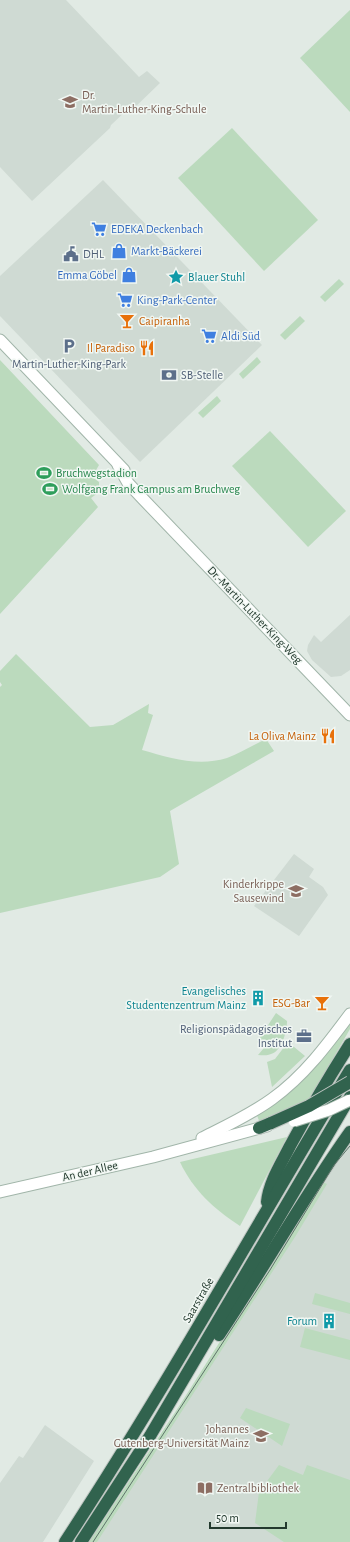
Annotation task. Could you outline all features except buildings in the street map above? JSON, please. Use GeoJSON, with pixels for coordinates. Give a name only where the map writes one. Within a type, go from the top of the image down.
{"type":"FeatureCollection","features":[{"type":"Feature","properties":{"kind":"highway"},"geometry":{"type":"LineString","coordinates":[[266,1210],[268,1191],[275,1174],[298,1130],[350,1044]]}},
{"type":"Feature","properties":{"kind":"highway","name":"Saarstraße"},"geometry":{"type":"LineString","coordinates":[[65,1542],[104,1483],[203,1320],[266,1210],[350,1070]]}},
{"type":"Feature","properties":{"kind":"highway"},"geometry":{"type":"LineString","coordinates":[[266,1125],[309,1106],[350,1082]]}},
{"type":"Feature","properties":{"kind":"highway"},"geometry":{"type":"LineString","coordinates":[[81,1542],[150,1436],[350,1098]]}},
{"type":"Feature","properties":{"kind":"highway"},"geometry":{"type":"LineString","coordinates":[[197,1357],[219,1335],[251,1287],[318,1178],[350,1132]]}},
{"type":"Feature","properties":{"kind":"main road","name":"Dr.-Martin-Luther-King-Weg"},"geometry":{"type":"LineString","coordinates":[[0,341],[133,479],[150,499],[160,516],[350,714]]}},
{"type":"Feature","properties":{"kind":"main road"},"geometry":{"type":"LineString","coordinates":[[180,1148],[230,1124],[272,1099],[314,1061],[350,1014]]}},
{"type":"Feature","properties":{"kind":"main road"},"geometry":{"type":"LineString","coordinates":[[180,1148],[266,1125],[318,1114],[350,1098]]}},
{"type":"Feature","properties":{"kind":"main road","name":"An der Allee"},"geometry":{"type":"LineString","coordinates":[[0,1192],[153,1156],[180,1148]]}},
{"type":"Feature","properties":{"kind":"shaded area","name":"Dr. Martin-Luther-King-Schule"},"geometry":{"type":"Polygon","coordinates":[[[0,0],[66,0],[139,77],[147,71],[160,83],[132,110],[129,108],[111,125],[110,128],[32,201],[0,167],[0,0]]]}},
{"type":"Feature","properties":{"kind":"shaded area"},"geometry":{"type":"Polygon","coordinates":[[[103,180],[262,345],[140,462],[0,316],[0,276],[103,180]]]}},
{"type":"Feature","properties":{"kind":"shaded area"},"geometry":{"type":"Polygon","coordinates":[[[350,615],[350,670],[341,676],[331,677],[312,660],[307,651],[308,645],[314,635],[321,642],[350,615]]]}},
{"type":"Feature","properties":{"kind":"shaded area","name":"Kinderkrippe Sausewind"},"geometry":{"type":"Polygon","coordinates":[[[294,854],[314,869],[309,877],[323,887],[328,895],[299,936],[254,906],[294,854]]]}},
{"type":"Feature","properties":{"kind":"shaded area","name":"Johannes Gutenberg-Universität Mainz"},"geometry":{"type":"Polygon","coordinates":[[[350,1142],[350,1542],[89,1542],[180,1405],[301,1215],[350,1142]]]}},
{"type":"Feature","properties":{"kind":"shaded area"},"geometry":{"type":"Polygon","coordinates":[[[45,1425],[94,1461],[43,1542],[0,1542],[0,1483],[19,1456],[23,1458],[45,1425]]]}},
{"type":"Feature","properties":{"kind":"green space"},"geometry":{"type":"Polygon","coordinates":[[[350,10],[350,112],[300,58],[350,10]]]}},
{"type":"Feature","properties":{"kind":"green space"},"geometry":{"type":"Polygon","coordinates":[[[232,128],[318,220],[264,271],[178,178],[232,128]]]}},
{"type":"Feature","properties":{"kind":"green space"},"geometry":{"type":"Polygon","coordinates":[[[339,279],[344,284],[325,302],[320,297],[339,279]]]}},
{"type":"Feature","properties":{"kind":"green space"},"geometry":{"type":"Polygon","coordinates":[[[300,316],[305,321],[285,340],[280,335],[300,316]]]}},
{"type":"Feature","properties":{"kind":"green space"},"geometry":{"type":"Polygon","coordinates":[[[257,357],[261,362],[243,379],[239,374],[257,357]]]}},
{"type":"Feature","properties":{"kind":"green space","name":"Wolfgang Frank Campus am Bruchweg"},"geometry":{"type":"Polygon","coordinates":[[[0,360],[99,465],[92,477],[99,482],[99,492],[91,498],[98,507],[0,614],[0,360]]]}},
{"type":"Feature","properties":{"kind":"green space"},"geometry":{"type":"Polygon","coordinates":[[[217,396],[221,401],[203,418],[198,413],[217,396]]]}},
{"type":"Feature","properties":{"kind":"green space"},"geometry":{"type":"Polygon","coordinates":[[[270,431],[346,511],[308,547],[232,466],[270,431]]]}},
{"type":"Feature","properties":{"kind":"green space"},"geometry":{"type":"Polygon","coordinates":[[[16,654],[90,727],[113,725],[149,704],[148,713],[153,715],[142,750],[184,760],[205,762],[227,758],[266,739],[274,751],[170,811],[179,864],[160,877],[0,913],[0,687],[2,685],[0,682],[0,671],[16,654]]]}},
{"type":"Feature","properties":{"kind":"green space"},"geometry":{"type":"Polygon","coordinates":[[[276,1013],[287,1021],[286,1030],[281,1045],[275,1052],[268,1055],[258,1055],[264,1048],[257,1042],[276,1013]]]}},
{"type":"Feature","properties":{"kind":"green space"},"geometry":{"type":"Polygon","coordinates":[[[350,1022],[350,1029],[308,1102],[260,1123],[256,1113],[350,1022]]]}},
{"type":"Feature","properties":{"kind":"green space"},"geometry":{"type":"Polygon","coordinates":[[[288,1042],[305,1056],[272,1087],[267,1062],[275,1059],[288,1042]]]}},
{"type":"Feature","properties":{"kind":"green space"},"geometry":{"type":"Polygon","coordinates":[[[287,1137],[240,1226],[221,1213],[205,1198],[191,1181],[180,1162],[287,1137]]]}},
{"type":"Feature","properties":{"kind":"green space"},"geometry":{"type":"Polygon","coordinates":[[[321,1181],[327,1184],[295,1237],[97,1542],[89,1542],[180,1405],[321,1181]]]}},
{"type":"Feature","properties":{"kind":"green space"},"geometry":{"type":"Polygon","coordinates":[[[315,1293],[350,1303],[350,1314],[312,1304],[315,1293]]]}},
{"type":"Feature","properties":{"kind":"green space"},"geometry":{"type":"Polygon","coordinates":[[[305,1328],[350,1340],[350,1360],[300,1347],[305,1328]]]}},
{"type":"Feature","properties":{"kind":"green space"},"geometry":{"type":"Polygon","coordinates":[[[246,1408],[290,1424],[282,1446],[240,1418],[246,1408]]]}},
{"type":"Feature","properties":{"kind":"green space"},"geometry":{"type":"Polygon","coordinates":[[[279,1465],[303,1475],[307,1465],[350,1480],[350,1542],[284,1542],[255,1523],[259,1492],[279,1465]]]}},
{"type":"Feature","properties":{"kind":"tram line"},"geometry":{"type":"LineString","coordinates":[[93,1542],[270,1270],[334,1165],[350,1146]]}},
{"type":"Feature","properties":{"kind":"place","name":"Dr. Martin-Luther-King-Schule"},"geometry":{"type":"Point","coordinates":[70,102]}},
{"type":"Feature","properties":{"kind":"place","name":"EDEKA Deckenbach"},"geometry":{"type":"Point","coordinates":[99,229]}},
{"type":"Feature","properties":{"kind":"place","name":"Markt-Bäckerei"},"geometry":{"type":"Point","coordinates":[119,251]}},
{"type":"Feature","properties":{"kind":"place","name":"DHL"},"geometry":{"type":"Point","coordinates":[71,254]}},
{"type":"Feature","properties":{"kind":"place","name":"Emma Göbel"},"geometry":{"type":"Point","coordinates":[129,275]}},
{"type":"Feature","properties":{"kind":"place","name":"Blauer Stuhl"},"geometry":{"type":"Point","coordinates":[176,277]}},
{"type":"Feature","properties":{"kind":"place","name":"King-Park-Center"},"geometry":{"type":"Point","coordinates":[125,300]}},
{"type":"Feature","properties":{"kind":"place","name":"Caipiranha"},"geometry":{"type":"Point","coordinates":[127,321]}},
{"type":"Feature","properties":{"kind":"place","name":"Aldi Süd"},"geometry":{"type":"Point","coordinates":[209,336]}},
{"type":"Feature","properties":{"kind":"place","name":"Martin-Luther-King-Park"},"geometry":{"type":"Point","coordinates":[69,346]}},
{"type":"Feature","properties":{"kind":"place","name":"Il Paradiso"},"geometry":{"type":"Point","coordinates":[147,348]}},
{"type":"Feature","properties":{"kind":"place","name":"SB-Stelle"},"geometry":{"type":"Point","coordinates":[169,375]}},
{"type":"Feature","properties":{"kind":"place","name":"Bruchwegstadion"},"geometry":{"type":"Point","coordinates":[44,473]}},
{"type":"Feature","properties":{"kind":"place","name":"Wolfgang Frank Campus am Bruchweg"},"geometry":{"type":"Point","coordinates":[50,489]}},
{"type":"Feature","properties":{"kind":"place","name":"La Oliva Mainz"},"geometry":{"type":"Point","coordinates":[328,736]}},
{"type":"Feature","properties":{"kind":"place","name":"Kinderkrippe Sausewind"},"geometry":{"type":"Point","coordinates":[296,891]}},
{"type":"Feature","properties":{"kind":"place","name":"Evangelisches Studentenzentrum Mainz"},"geometry":{"type":"Point","coordinates":[258,998]}},
{"type":"Feature","properties":{"kind":"place","name":"ESG-Bar"},"geometry":{"type":"Point","coordinates":[322,1003]}},
{"type":"Feature","properties":{"kind":"place","name":"Religionspädagogisches Institut"},"geometry":{"type":"Point","coordinates":[304,1036]}},
{"type":"Feature","properties":{"kind":"place","name":"Forum"},"geometry":{"type":"Point","coordinates":[329,1321]}},
{"type":"Feature","properties":{"kind":"place","name":"Johannes Gutenberg-Universität Mainz"},"geometry":{"type":"Point","coordinates":[261,1436]}},
{"type":"Feature","properties":{"kind":"place","name":"Zentralbibliothek"},"geometry":{"type":"Point","coordinates":[205,1488]}}]}
